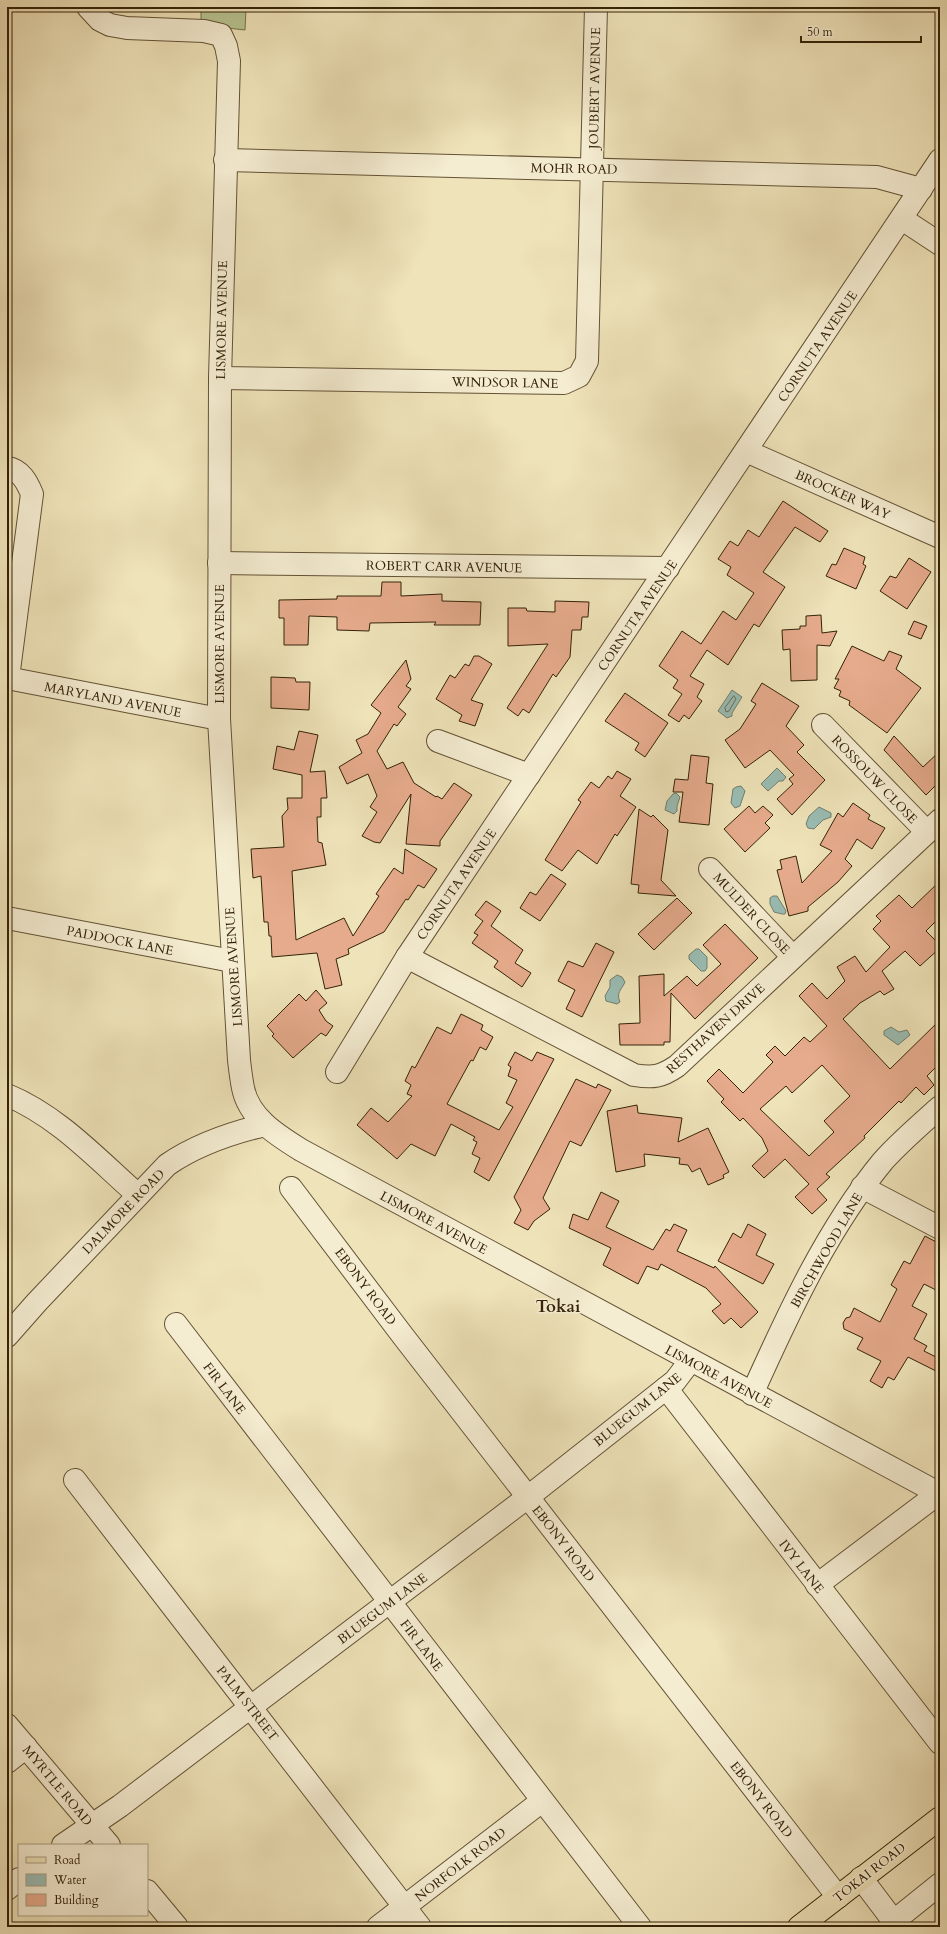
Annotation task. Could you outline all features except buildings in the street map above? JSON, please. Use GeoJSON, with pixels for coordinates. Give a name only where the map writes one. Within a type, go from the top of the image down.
{"type":"FeatureCollection","features":[{"type":"Feature","properties":{"kind":"main road","name":"TOKAI ROAD"},"geometry":{"type":"LineString","coordinates":[[799,1927],[940,1818]]}},
{"type":"Feature","properties":{"kind":"street","name":"LISMORE AVENUE"},"geometry":{"type":"LineString","coordinates":[[88,7],[100,20],[110,25],[126,28],[204,31],[221,35],[226,46],[229,61],[220,378],[219,719],[232,961],[243,1089],[246,1099],[265,1125],[301,1150],[939,1494]]}},
{"type":"Feature","properties":{"kind":"street","name":"JOUBERT AVENUE"},"geometry":{"type":"LineString","coordinates":[[592,169],[596,7]]}},
{"type":"Feature","properties":{"kind":"street","name":"MOHR ROAD"},"geometry":{"type":"LineString","coordinates":[[225,160],[877,178],[921,189]]}},
{"type":"Feature","properties":{"kind":"street","name":"CORNUTA AVENUE"},"geometry":{"type":"LineString","coordinates":[[337,1072],[407,957],[902,219],[940,160]]}},
{"type":"Feature","properties":{"kind":"street","name":"WINDSOR LANE"},"geometry":{"type":"LineString","coordinates":[[220,378],[564,383],[579,376],[587,361],[592,169]]}},
{"type":"Feature","properties":{"kind":"street"},"geometry":{"type":"LineString","coordinates":[[902,219],[940,244]]}},
{"type":"Feature","properties":{"kind":"street","name":"BROCKER WAY"},"geometry":{"type":"LineString","coordinates":[[746,451],[940,537]]}},
{"type":"Feature","properties":{"kind":"street"},"geometry":{"type":"LineString","coordinates":[[7,468],[20,473],[27,482],[32,494],[8,678]]}},
{"type":"Feature","properties":{"kind":"street","name":"ROBERT CARR AVENUE"},"geometry":{"type":"LineString","coordinates":[[219,564],[668,568]]}},
{"type":"Feature","properties":{"kind":"street","name":"MARYLAND AVENUE"},"geometry":{"type":"LineString","coordinates":[[8,678],[219,719]]}},
{"type":"Feature","properties":{"kind":"street","name":"ROSSOUW CLOSE"},"geometry":{"type":"LineString","coordinates":[[823,725],[934,826]]}},
{"type":"Feature","properties":{"kind":"street"},"geometry":{"type":"LineString","coordinates":[[438,741],[529,775]]}},
{"type":"Feature","properties":{"kind":"street","name":"RESTHAVEN DRIVE"},"geometry":{"type":"LineString","coordinates":[[407,957],[634,1075],[648,1077],[664,1075],[677,1066],[934,826]]}},
{"type":"Feature","properties":{"kind":"street","name":"MULDER CLOSE"},"geometry":{"type":"LineString","coordinates":[[710,869],[793,957]]}},
{"type":"Feature","properties":{"kind":"street","name":"PADDOCK LANE"},"geometry":{"type":"LineString","coordinates":[[7,918],[232,961]]}},
{"type":"Feature","properties":{"kind":"street"},"geometry":{"type":"LineString","coordinates":[[7,1095],[53,1120],[138,1194]]}},
{"type":"Feature","properties":{"kind":"street","name":"BIRCHWOOD LANE"},"geometry":{"type":"LineString","coordinates":[[752,1394],[782,1326],[840,1220],[862,1187],[884,1160],[940,1107]]}},
{"type":"Feature","properties":{"kind":"street","name":"DALMORE ROAD"},"geometry":{"type":"LineString","coordinates":[[7,1336],[138,1194],[167,1165],[183,1154],[247,1130],[265,1125]]}},
{"type":"Feature","properties":{"kind":"street"},"geometry":{"type":"LineString","coordinates":[[862,1187],[940,1228]]}},
{"type":"Feature","properties":{"kind":"street","name":"EBONY ROAD"},"geometry":{"type":"LineString","coordinates":[[291,1188],[403,1336],[838,1897]]}},
{"type":"Feature","properties":{"kind":"street","name":"FIR LANE"},"geometry":{"type":"LineString","coordinates":[[176,1324],[640,1927]]}},
{"type":"Feature","properties":{"kind":"street","name":"BLUEGUM LANE"},"geometry":{"type":"LineString","coordinates":[[65,1844],[92,1826],[251,1707],[528,1497],[682,1375],[691,1360]]}},
{"type":"Feature","properties":{"kind":"street","name":"IVY LANE"},"geometry":{"type":"LineString","coordinates":[[666,1388],[940,1743]]}},
{"type":"Feature","properties":{"kind":"street","name":"PALM STREET"},"geometry":{"type":"LineString","coordinates":[[75,1480],[420,1927]]}},
{"type":"Feature","properties":{"kind":"street"},"geometry":{"type":"LineString","coordinates":[[817,1585],[939,1494]]}},
{"type":"Feature","properties":{"kind":"street","name":"MYRTLE ROAD"},"geometry":{"type":"LineString","coordinates":[[7,1725],[108,1844]]}},
{"type":"Feature","properties":{"kind":"street"},"geometry":{"type":"LineString","coordinates":[[7,1762],[26,1747]]}},
{"type":"Feature","properties":{"kind":"street","name":"NORFOLK ROAD"},"geometry":{"type":"LineString","coordinates":[[378,1927],[542,1801]]}},
{"type":"Feature","properties":{"kind":"street"},"geometry":{"type":"LineString","coordinates":[[861,1878],[896,1924],[940,1884]]}},
{"type":"Feature","properties":{"kind":"street"},"geometry":{"type":"LineString","coordinates":[[7,1888],[18,1880]]}},
{"type":"Feature","properties":{"kind":"street"},"geometry":{"type":"LineString","coordinates":[[148,1892],[177,1927]]}},
{"type":"Feature","properties":{"kind":"green space"},"geometry":{"type":"Polygon","coordinates":[[[201,7],[246,7],[245,30],[201,25],[201,7]]]}},
{"type":"Feature","properties":{"kind":"water"},"geometry":{"type":"Polygon","coordinates":[[[732,690],[742,697],[732,713],[732,716],[727,718],[718,711],[732,690]]]}},
{"type":"Feature","properties":{"kind":"water"},"geometry":{"type":"Polygon","coordinates":[[[777,768],[786,777],[783,781],[779,781],[768,791],[761,784],[777,768]]]}},
{"type":"Feature","properties":{"kind":"water"},"geometry":{"type":"Polygon","coordinates":[[[741,786],[745,791],[740,806],[735,808],[731,803],[733,789],[741,786]]]}},
{"type":"Feature","properties":{"kind":"water"},"geometry":{"type":"Polygon","coordinates":[[[676,793],[680,797],[677,811],[674,814],[665,810],[667,801],[673,794],[676,793]]]}},
{"type":"Feature","properties":{"kind":"water"},"geometry":{"type":"Polygon","coordinates":[[[819,807],[831,813],[831,817],[823,820],[814,829],[808,828],[806,824],[809,816],[819,807]]]}},
{"type":"Feature","properties":{"kind":"water"},"geometry":{"type":"Polygon","coordinates":[[[777,896],[786,911],[785,914],[774,912],[770,904],[770,898],[777,896]]]}},
{"type":"Feature","properties":{"kind":"water"},"geometry":{"type":"Polygon","coordinates":[[[696,949],[699,949],[707,957],[707,968],[705,971],[701,971],[689,959],[689,955],[696,949]]]}},
{"type":"Feature","properties":{"kind":"water"},"geometry":{"type":"Polygon","coordinates":[[[617,975],[622,977],[625,982],[619,994],[620,1002],[617,1004],[606,1001],[605,996],[610,987],[610,980],[617,975]]]}},
{"type":"Feature","properties":{"kind":"water"},"geometry":{"type":"Polygon","coordinates":[[[891,1027],[899,1032],[907,1030],[910,1035],[898,1045],[884,1035],[884,1031],[891,1027]]]}},
{"type":"Feature","properties":{"kind":"district","name":"Tokai"},"geometry":{"type":"Point","coordinates":[558,1306]}}]}
